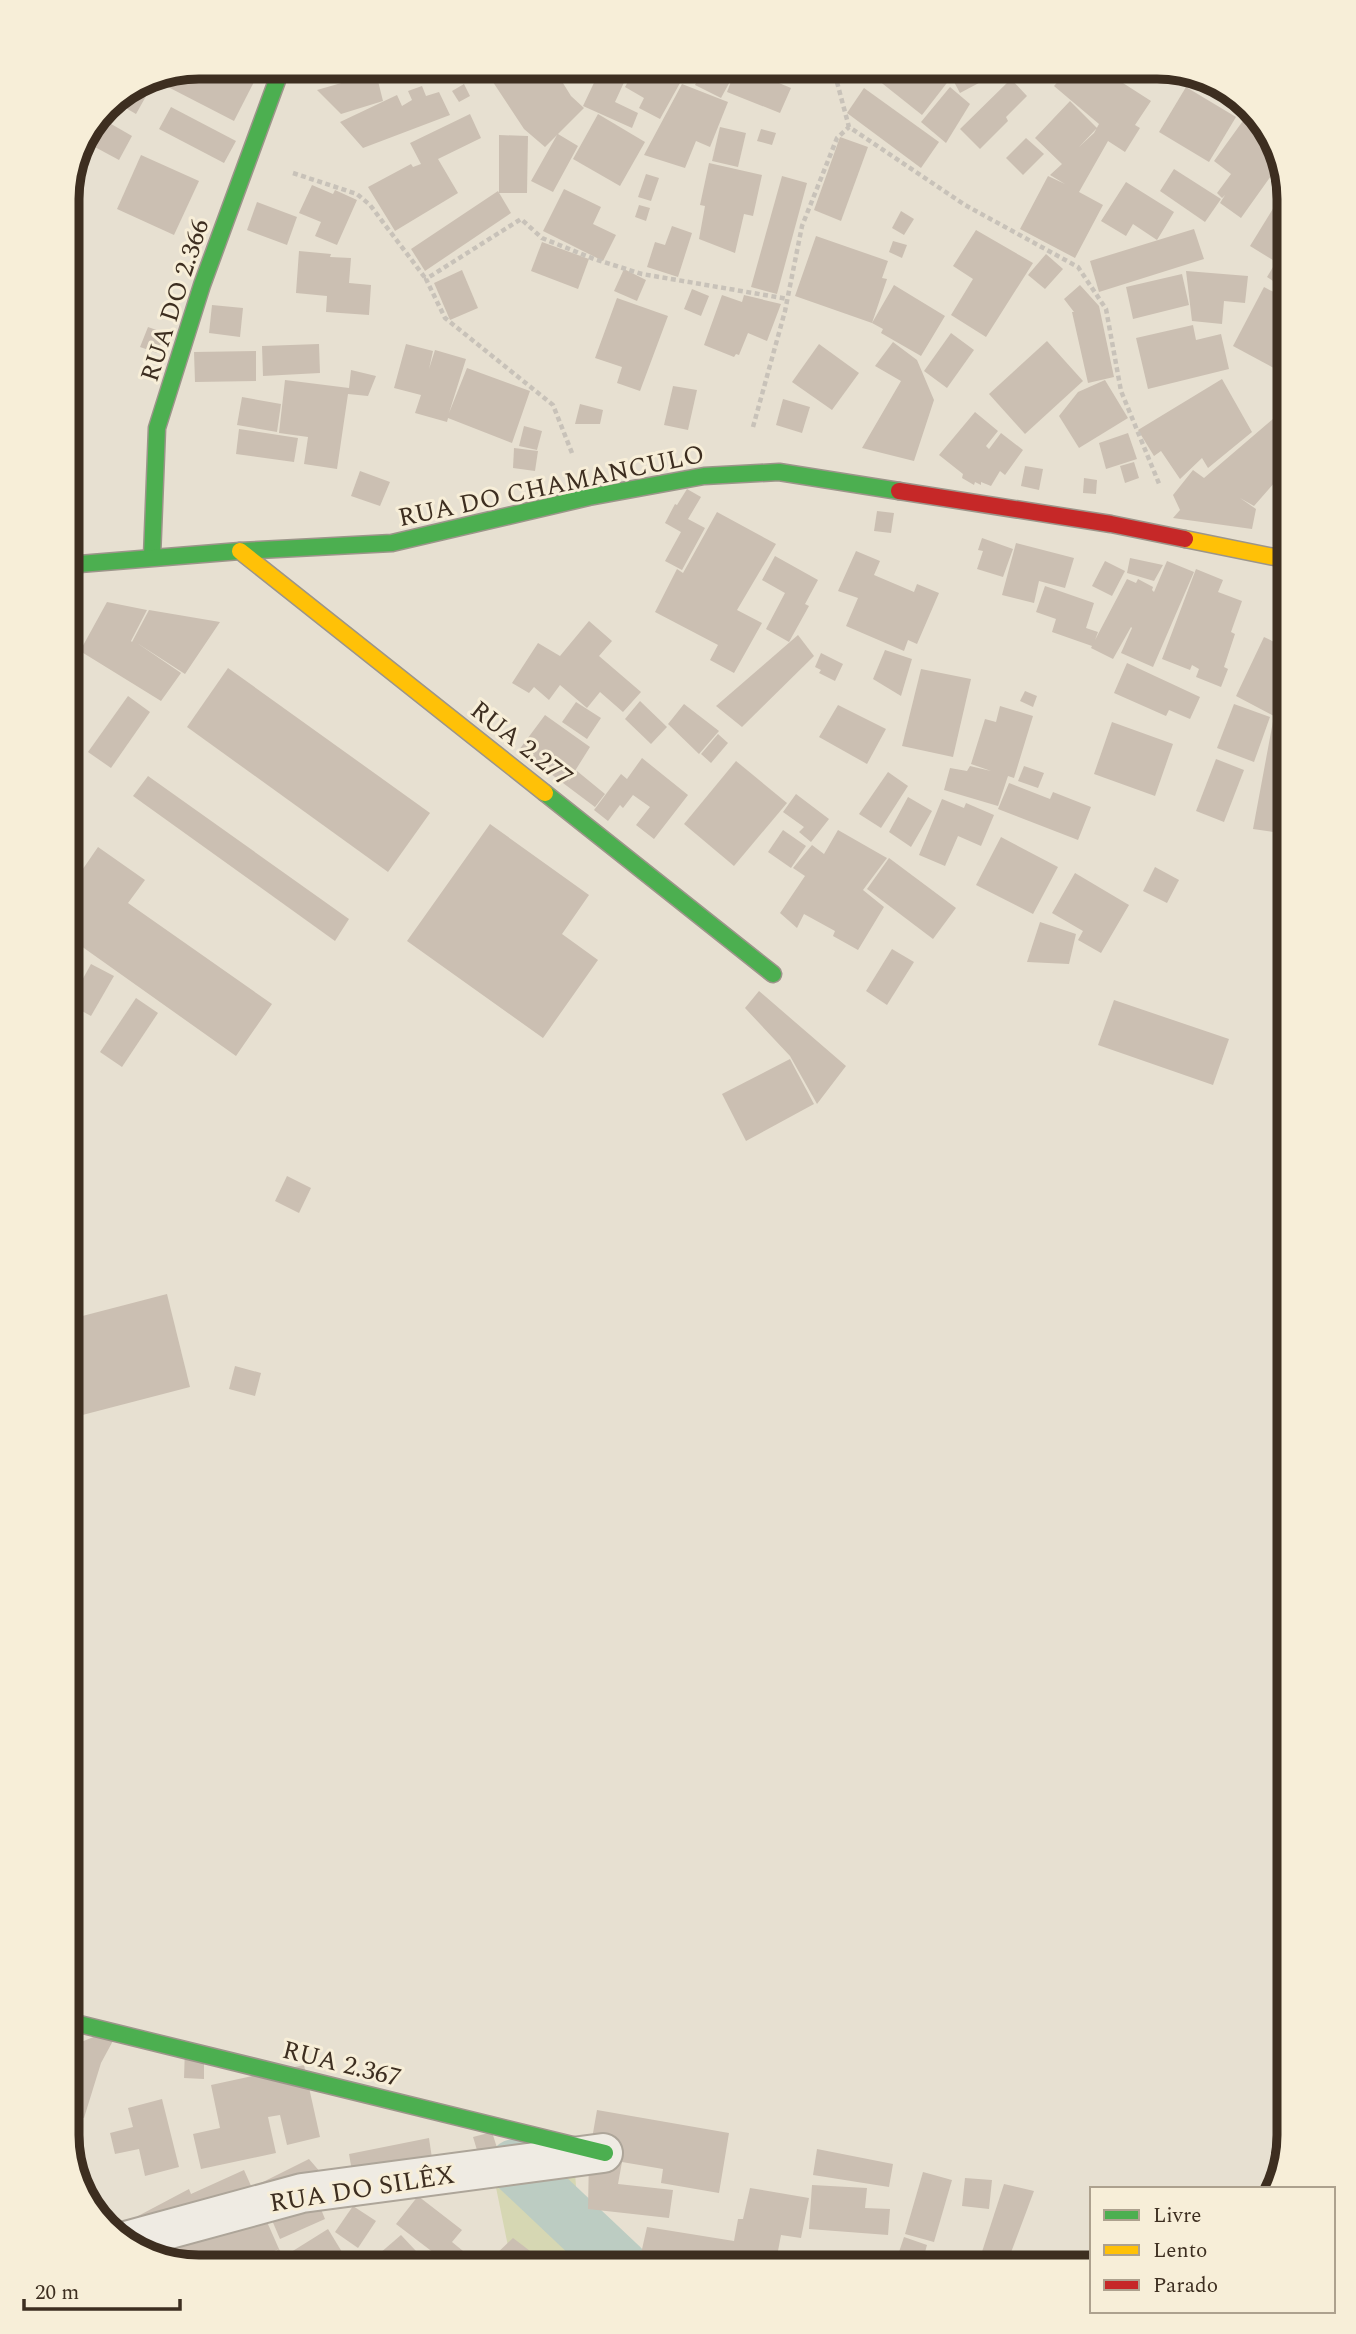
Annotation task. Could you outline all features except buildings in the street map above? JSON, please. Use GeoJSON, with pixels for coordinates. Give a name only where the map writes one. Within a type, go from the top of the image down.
{"type":"FeatureCollection","features":[{"type":"Feature","properties":{"kind":"street","name":"RUA DO 2.366"},"geometry":{"type":"LineString","coordinates":[[152,557],[158,428],[202,285],[277,79]]}},
{"type":"Feature","properties":{"kind":"street","name":"RUA DO CHAMANCULO"},"geometry":{"type":"LineString","coordinates":[[79,564],[240,551],[392,543],[589,497],[704,476],[779,472],[1111,524],[1277,556]]}},
{"type":"Feature","properties":{"kind":"street","name":"RUA 2.277"},"geometry":{"type":"LineString","coordinates":[[240,551],[773,974]]}},
{"type":"Feature","properties":{"kind":"street","name":"RUA 2.367"},"geometry":{"type":"LineString","coordinates":[[79,2024],[605,2153]]}},
{"type":"Feature","properties":{"kind":"street","name":"RUA DO SILÊX"},"geometry":{"type":"LineString","coordinates":[[137,2238],[302,2193],[605,2153]]}},
{"type":"Feature","properties":{"kind":"path"},"geometry":{"type":"LineString","coordinates":[[836,79],[849,127],[965,205],[1078,267],[1105,309],[1121,391],[1183,538]]}},
{"type":"Feature","properties":{"kind":"path"},"geometry":{"type":"LineString","coordinates":[[740,474],[788,299],[802,226],[837,138],[849,127]]}},
{"type":"Feature","properties":{"kind":"path"},"geometry":{"type":"LineString","coordinates":[[249,157],[357,194],[370,205],[426,279],[444,318],[553,405],[589,497]]}},
{"type":"Feature","properties":{"kind":"path"},"geometry":{"type":"LineString","coordinates":[[426,279],[521,219],[542,238],[594,259],[642,274],[788,299]]}},
{"type":"Feature","properties":{"kind":"green space"},"geometry":{"type":"Polygon","coordinates":[[[574,2158],[580,2244],[606,2255],[510,2255],[491,2163],[574,2158]]]}},
{"type":"Feature","properties":{"kind":"waterway"},"geometry":{"type":"LineString","coordinates":[[515,2166],[609,2255]]}},
{"type":"Feature","properties":{"kind":"traffic: fast"},"geometry":{"type":"LineString","coordinates":[[152,557],[157,428],[202,285],[278,79]]}},
{"type":"Feature","properties":{"kind":"traffic: fast"},"geometry":{"type":"LineString","coordinates":[[79,564],[240,551],[392,543],[589,497],[704,476],[779,472],[899,491]]}},
{"type":"Feature","properties":{"kind":"traffic: fast"},"geometry":{"type":"LineString","coordinates":[[545,793],[773,974]]}},
{"type":"Feature","properties":{"kind":"traffic: fast"},"geometry":{"type":"LineString","coordinates":[[79,2024],[605,2153]]}},
{"type":"Feature","properties":{"kind":"traffic: slow"},"geometry":{"type":"LineString","coordinates":[[1185,539],[1277,558]]}},
{"type":"Feature","properties":{"kind":"traffic: slow"},"geometry":{"type":"LineString","coordinates":[[240,551],[545,793]]}},
{"type":"Feature","properties":{"kind":"traffic: jam"},"geometry":{"type":"LineString","coordinates":[[899,491],[1111,524],[1185,539]]}}]}
